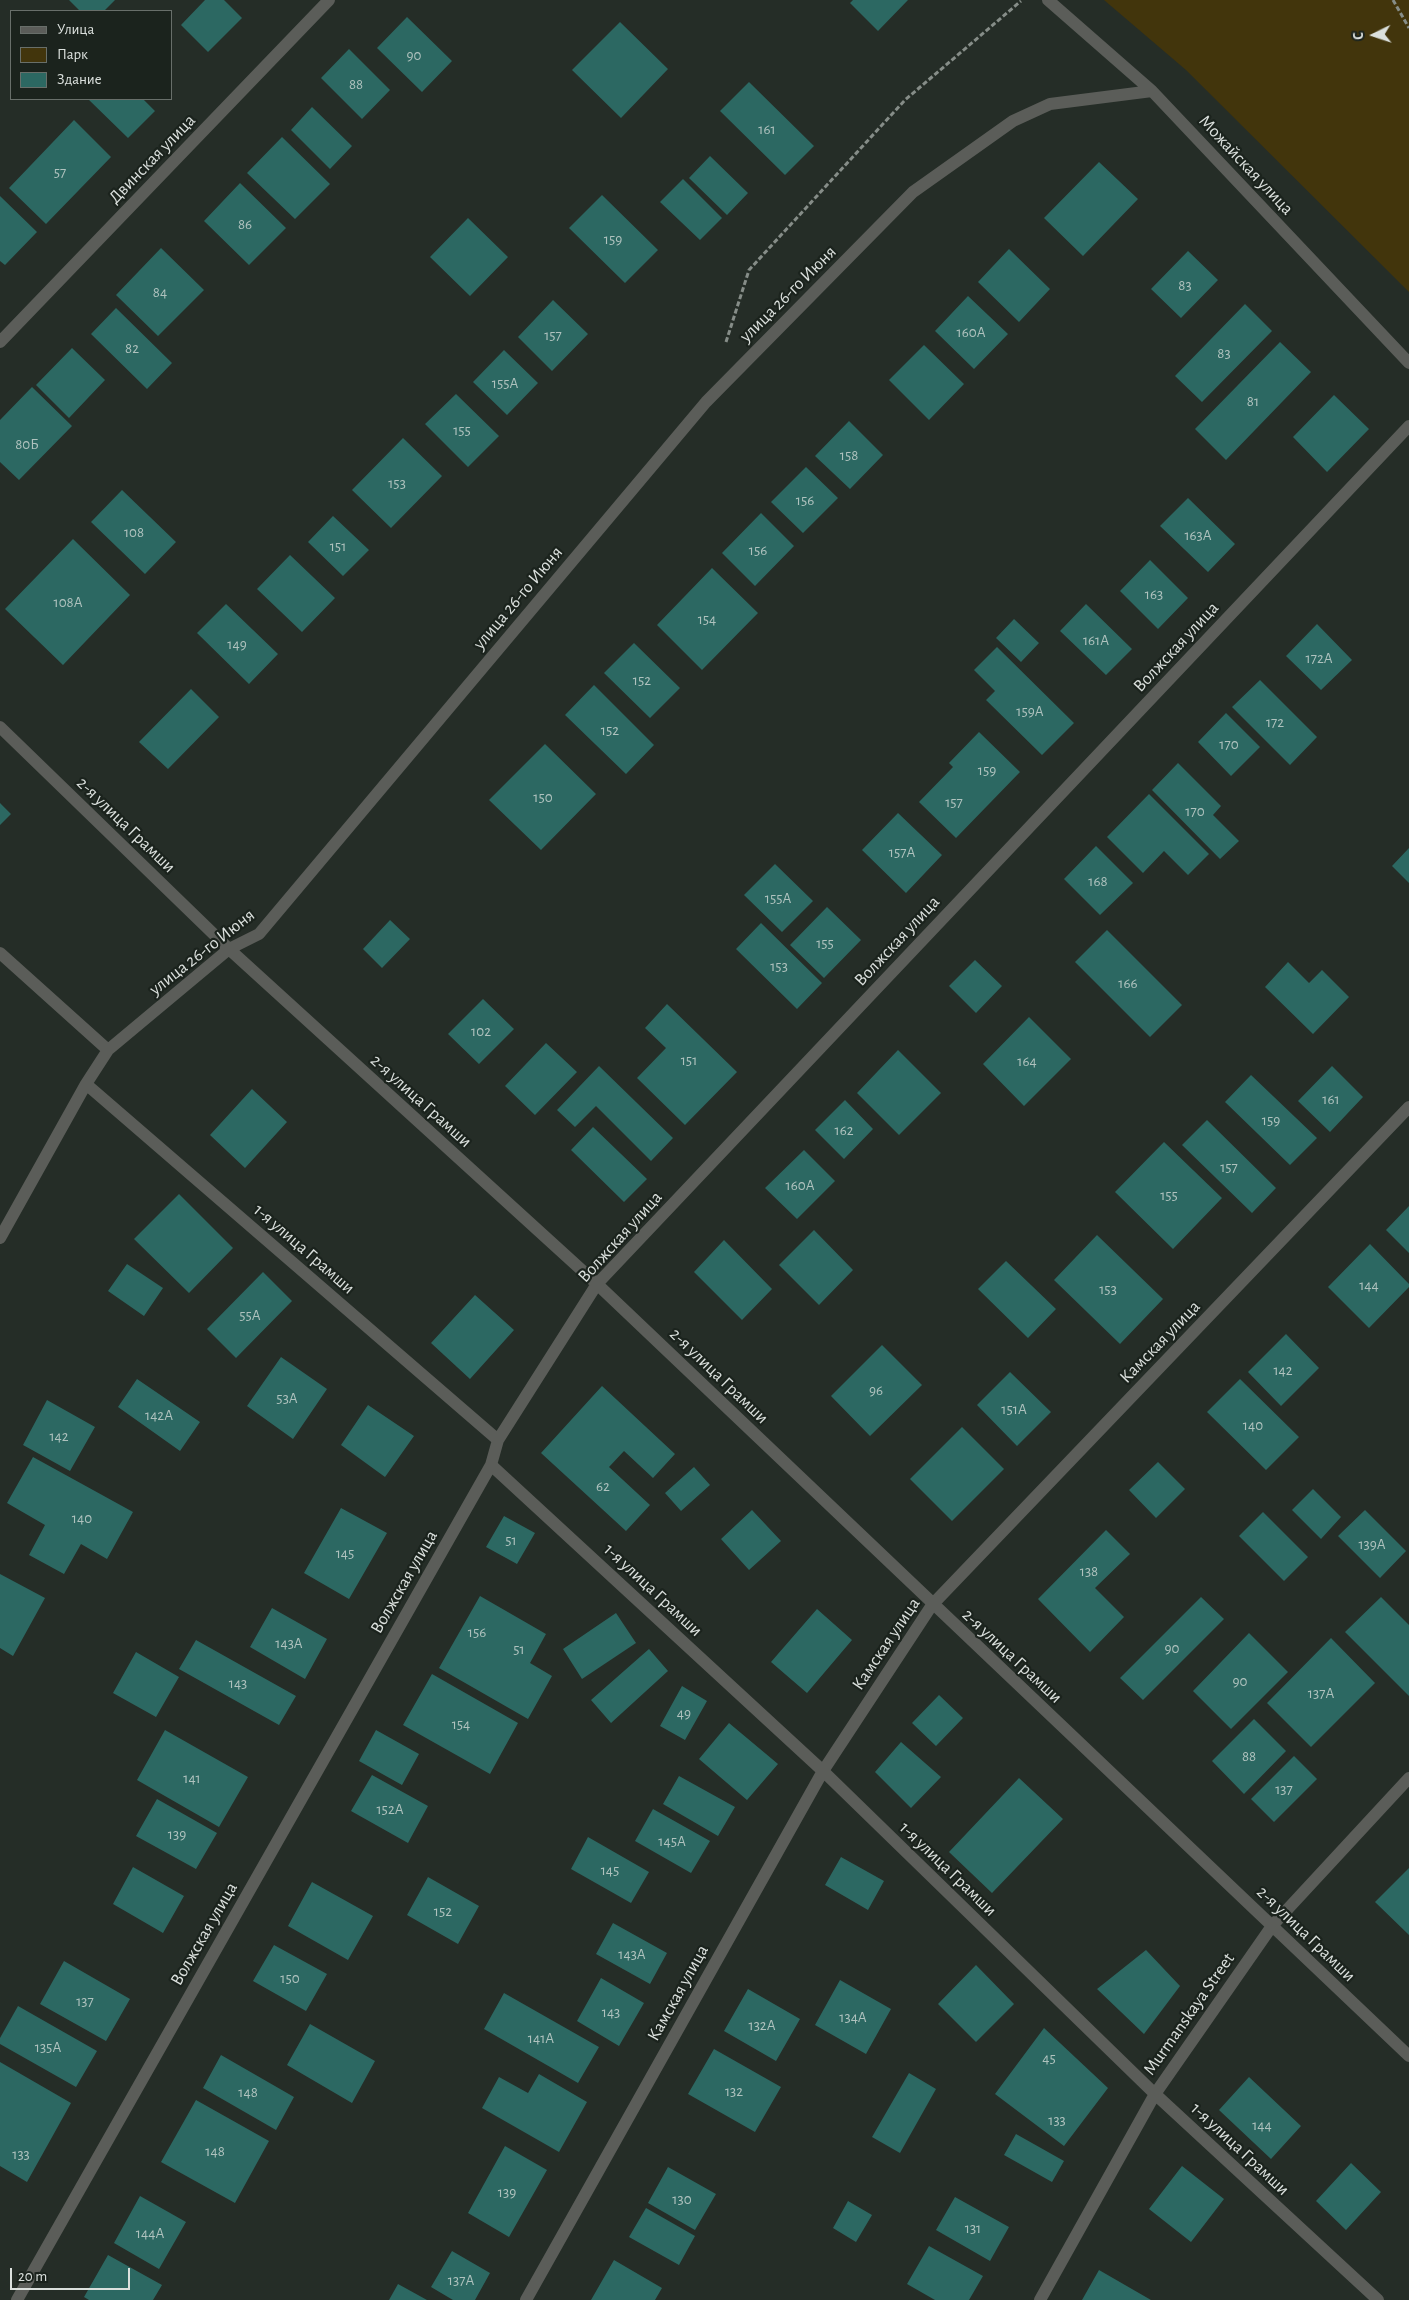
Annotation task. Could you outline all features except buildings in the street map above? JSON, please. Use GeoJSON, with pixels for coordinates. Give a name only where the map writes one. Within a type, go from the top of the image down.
{"type":"FeatureCollection","features":[{"type":"Feature","properties":{"kind":"street","name":"Двинская улица"},"geometry":{"type":"LineString","coordinates":[[0,342],[329,0]]}},
{"type":"Feature","properties":{"kind":"street","name":"Можайская улица"},"geometry":{"type":"LineString","coordinates":[[1048,0],[1152,91],[1409,363]]}},
{"type":"Feature","properties":{"kind":"street","name":"улица 26-го Июня"},"geometry":{"type":"LineString","coordinates":[[0,1238],[86,1084],[108,1050],[228,949],[260,934],[706,402],[913,192],[1013,120],[1050,104],[1152,91]]}},
{"type":"Feature","properties":{"kind":"street","name":"Волжская улица"},"geometry":{"type":"LineString","coordinates":[[17,2300],[491,1465],[498,1440],[597,1284],[1409,426]]}},
{"type":"Feature","properties":{"kind":"street","name":"2-я улица Грамши"},"geometry":{"type":"LineString","coordinates":[[0,726],[228,949],[597,1284],[932,1605],[1409,2056]]}},
{"type":"Feature","properties":{"kind":"street"},"geometry":{"type":"LineString","coordinates":[[0,953],[108,1050]]}},
{"type":"Feature","properties":{"kind":"street","name":"1-я улица Грамши"},"geometry":{"type":"LineString","coordinates":[[86,1084],[498,1440]]}},
{"type":"Feature","properties":{"kind":"street","name":"Камская улица"},"geometry":{"type":"LineString","coordinates":[[526,2300],[823,1771],[932,1605],[1409,1107]]}},
{"type":"Feature","properties":{"kind":"street","name":"1-я улица Грамши"},"geometry":{"type":"LineString","coordinates":[[491,1465],[823,1771],[1155,2094],[1378,2300]]}},
{"type":"Feature","properties":{"kind":"street","name":"Murmanskaya Street"},"geometry":{"type":"LineString","coordinates":[[1040,2300],[1155,2094],[1272,1926],[1409,1778]]}},
{"type":"Feature","properties":{"kind":"path"},"geometry":{"type":"LineString","coordinates":[[725,345],[749,270],[905,100],[1022,0]]}},
{"type":"Feature","properties":{"kind":"path"},"geometry":{"type":"LineString","coordinates":[[1393,0],[1409,28]]}},
{"type":"Feature","properties":{"kind":"green space"},"geometry":{"type":"Polygon","coordinates":[[[1104,0],[1409,0],[1409,292],[1186,70],[1104,0]]]}}]}
